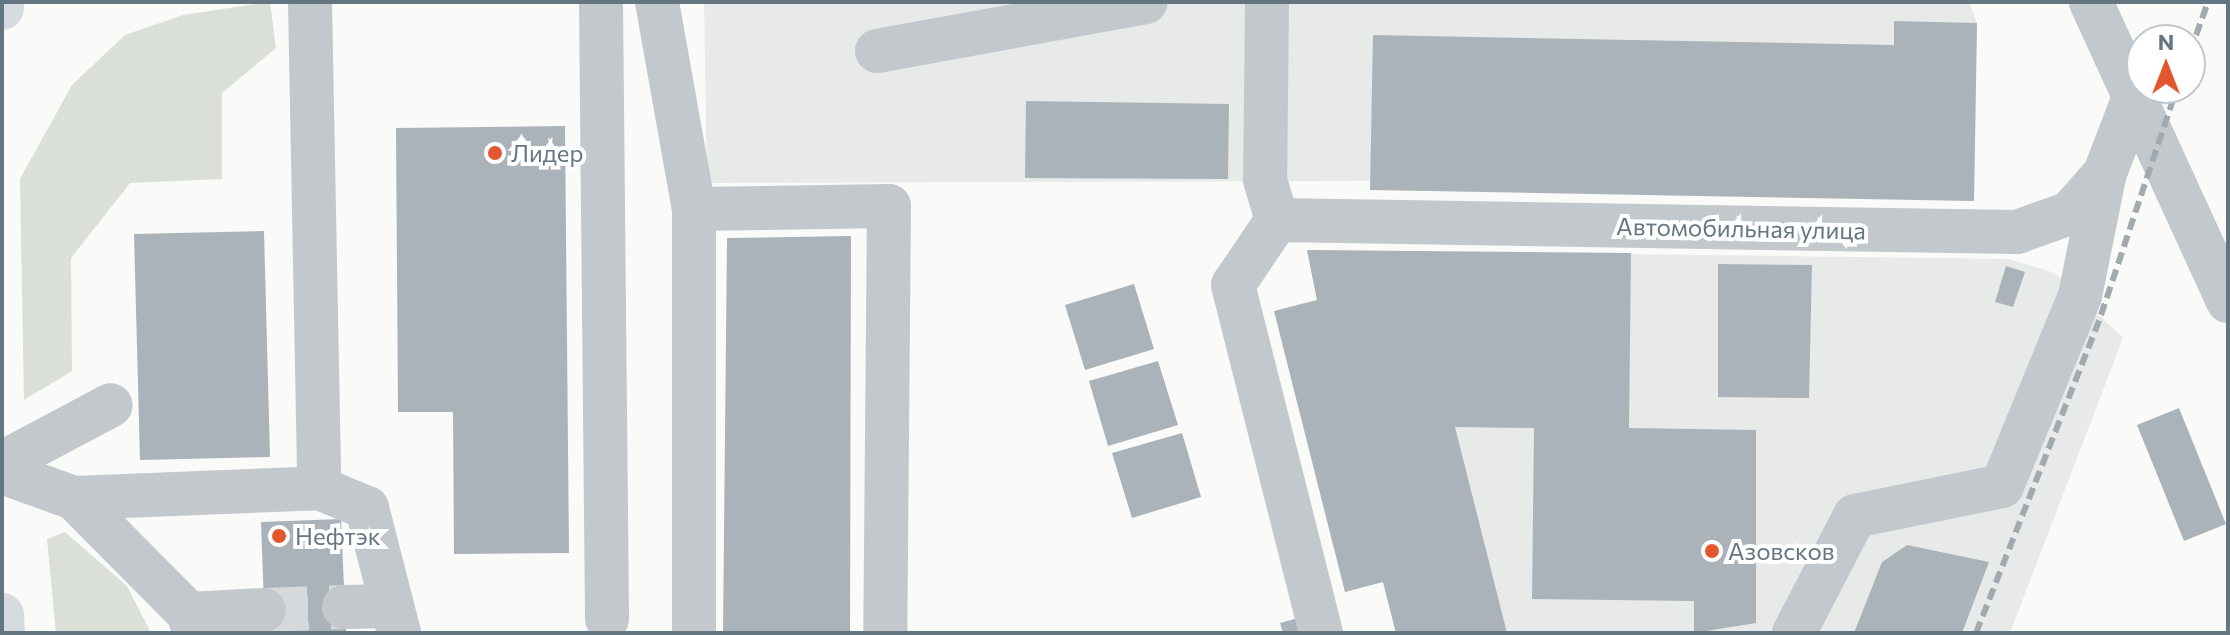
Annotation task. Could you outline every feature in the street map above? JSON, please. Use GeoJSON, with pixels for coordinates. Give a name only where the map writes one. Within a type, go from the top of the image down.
{"type":"FeatureCollection","features":[{"type":"Feature","properties":{"kind":"main road"},"geometry":{"type":"LineString","coordinates":[[2,615],[3,633]]}},
{"type":"Feature","properties":{"kind":"street"},"geometry":{"type":"LineString","coordinates":[[310,2],[319,488]]}},
{"type":"Feature","properties":{"kind":"street"},"geometry":{"type":"LineString","coordinates":[[601,2],[607,619]]}},
{"type":"Feature","properties":{"kind":"street"},"geometry":{"type":"LineString","coordinates":[[657,2],[694,209],[694,633]]}},
{"type":"Feature","properties":{"kind":"street"},"geometry":{"type":"LineString","coordinates":[[877,51],[1146,2]]}},
{"type":"Feature","properties":{"kind":"street"},"geometry":{"type":"LineString","coordinates":[[1267,2],[1265,180],[1277,220],[1233,285],[1321,633]]}},
{"type":"Feature","properties":{"kind":"street"},"geometry":{"type":"LineString","coordinates":[[2091,2],[2126,84]]}},
{"type":"Feature","properties":{"kind":"street","name":"Автомобильная улица"},"geometry":{"type":"LineString","coordinates":[[1277,220],[2017,232],[2070,213],[2105,173],[2131,104]]}},
{"type":"Feature","properties":{"kind":"street"},"geometry":{"type":"LineString","coordinates":[[2135,104],[2228,301]]}},
{"type":"Feature","properties":{"kind":"street"},"geometry":{"type":"LineString","coordinates":[[1794,633],[1855,516],[2002,486],[2080,296],[2105,173]]}},
{"type":"Feature","properties":{"kind":"street"},"geometry":{"type":"LineString","coordinates":[[694,209],[889,206],[885,633]]}},
{"type":"Feature","properties":{"kind":"street"},"geometry":{"type":"LineString","coordinates":[[2,463],[111,405]]}},
{"type":"Feature","properties":{"kind":"street"},"geometry":{"type":"LineString","coordinates":[[2,472],[74,498],[319,488],[367,508],[395,620],[344,607]]}},
{"type":"Feature","properties":{"kind":"street"},"geometry":{"type":"LineString","coordinates":[[74,498],[192,624],[264,610]]}},
{"type":"Feature","properties":{"kind":"shaded area"},"geometry":{"type":"Polygon","coordinates":[[[270,2],[276,48],[222,93],[222,179],[130,183],[71,258],[72,371],[24,400],[20,179],[72,85],[125,35],[183,15],[270,2]]]}},
{"type":"Feature","properties":{"kind":"shaded area"},"geometry":{"type":"Polygon","coordinates":[[[704,2],[1969,2],[1977,23],[1974,201],[1370,181],[707,183],[704,2]]]}},
{"type":"Feature","properties":{"kind":"shaded area"},"geometry":{"type":"Polygon","coordinates":[[[1307,250],[2009,259],[2055,273],[2123,338],[2010,633],[1396,633],[1383,582],[1345,592],[1274,311],[1317,300],[1307,250]]]}},
{"type":"Feature","properties":{"kind":"shaded area"},"geometry":{"type":"Polygon","coordinates":[[[65,532],[127,586],[151,633],[56,633],[47,539],[65,532]]]}},
{"type":"Feature","properties":{"kind":"building"},"geometry":{"type":"Polygon","coordinates":[[[1894,21],[1977,23],[1974,201],[1370,190],[1373,35],[1894,45],[1894,21]]]}},
{"type":"Feature","properties":{"kind":"building"},"geometry":{"type":"Polygon","coordinates":[[[1026,101],[1229,104],[1228,179],[1025,178],[1026,101]]]}},
{"type":"Feature","properties":{"kind":"building"},"geometry":{"type":"Polygon","coordinates":[[[565,126],[569,553],[454,554],[453,412],[398,412],[396,128],[565,126]]]}},
{"type":"Feature","properties":{"kind":"building"},"geometry":{"type":"Polygon","coordinates":[[[264,231],[270,457],[140,460],[134,234],[264,231]]]}},
{"type":"Feature","properties":{"kind":"building"},"geometry":{"type":"Polygon","coordinates":[[[851,236],[850,633],[723,633],[727,238],[851,236]]]}},
{"type":"Feature","properties":{"kind":"building"},"geometry":{"type":"Polygon","coordinates":[[[1307,250],[1631,253],[1629,428],[1756,430],[1756,623],[1694,633],[1694,601],[1532,599],[1534,428],[1455,427],[1507,633],[1396,633],[1383,582],[1345,592],[1274,311],[1317,300],[1307,250]]]}},
{"type":"Feature","properties":{"kind":"building"},"geometry":{"type":"Polygon","coordinates":[[[1718,264],[1812,265],[1809,398],[1718,397],[1718,264]]]}},
{"type":"Feature","properties":{"kind":"building"},"geometry":{"type":"Polygon","coordinates":[[[2006,266],[2025,272],[2013,307],[1995,302],[2006,266]]]}},
{"type":"Feature","properties":{"kind":"building"},"geometry":{"type":"Polygon","coordinates":[[[1134,284],[1154,349],[1085,370],[1065,305],[1134,284]]]}},
{"type":"Feature","properties":{"kind":"building"},"geometry":{"type":"Polygon","coordinates":[[[1158,361],[1178,425],[1108,446],[1089,381],[1158,361]]]}},
{"type":"Feature","properties":{"kind":"building"},"geometry":{"type":"Polygon","coordinates":[[[2179,408],[2226,524],[2184,541],[2137,425],[2179,408]]]}},
{"type":"Feature","properties":{"kind":"building"},"geometry":{"type":"Polygon","coordinates":[[[1182,433],[1201,497],[1132,518],[1112,453],[1182,433]]]}},
{"type":"Feature","properties":{"kind":"building"},"geometry":{"type":"Polygon","coordinates":[[[341,519],[346,633],[265,633],[261,522],[341,519]]]}},
{"type":"Feature","properties":{"kind":"building"},"geometry":{"type":"Polygon","coordinates":[[[1907,545],[1989,562],[1962,633],[1854,633],[1882,562],[1907,545]]]}},
{"type":"Feature","properties":{"kind":"building"},"geometry":{"type":"Polygon","coordinates":[[[1298,618],[1302,633],[1283,633],[1280,623],[1298,618]]]}},
{"type":"Feature","properties":{"kind":"tunnel"},"geometry":{"type":"LineString","coordinates":[[264,610],[344,607]]}},
{"type":"Feature","properties":{"kind":"railway"},"geometry":{"type":"LineString","coordinates":[[2200,24],[2208,2]]}},
{"type":"Feature","properties":{"kind":"railway"},"geometry":{"type":"LineString","coordinates":[[1976,633],[2101,315],[2172,104]]}},
{"type":"Feature","properties":{"kind":"place","name":"Лидер"},"geometry":{"type":"Point","coordinates":[495,153]}},
{"type":"Feature","properties":{"kind":"place","name":"Нефтэк"},"geometry":{"type":"Point","coordinates":[279,536]}},
{"type":"Feature","properties":{"kind":"place","name":"Азовсков"},"geometry":{"type":"Point","coordinates":[1712,551]}}]}
